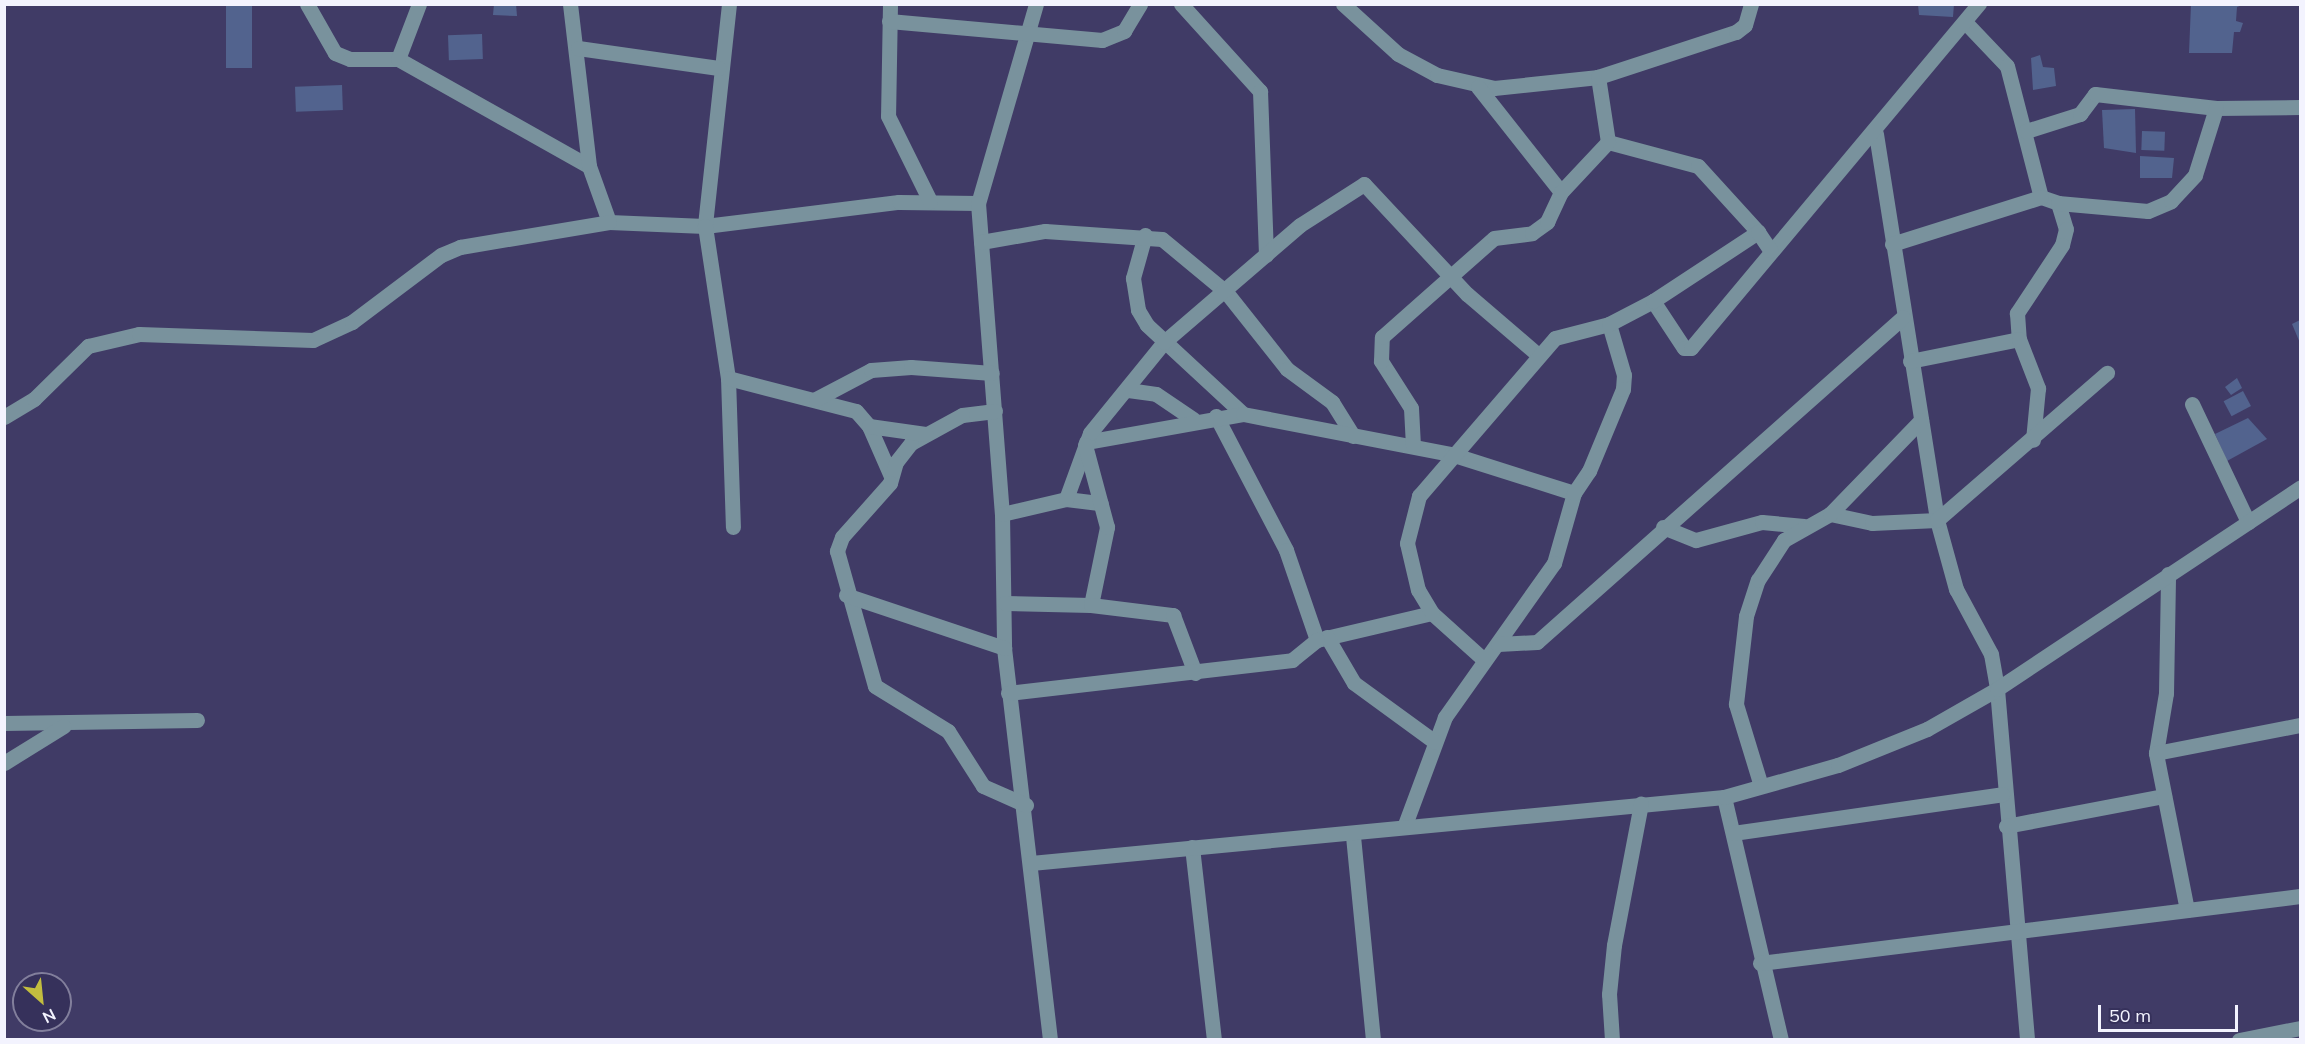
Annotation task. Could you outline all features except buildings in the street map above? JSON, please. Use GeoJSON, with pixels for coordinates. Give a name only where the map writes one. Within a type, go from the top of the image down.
{"type":"FeatureCollection","features":[{"type":"Feature","properties":{"kind":"street"},"geometry":{"type":"LineString","coordinates":[[308,4],[335,53],[350,59],[399,59],[589,166]]}},
{"type":"Feature","properties":{"kind":"street"},"geometry":{"type":"LineString","coordinates":[[399,59],[419,4]]}},
{"type":"Feature","properties":{"kind":"street"},"geometry":{"type":"LineString","coordinates":[[570,4],[578,48],[589,166],[609,222]]}},
{"type":"Feature","properties":{"kind":"street"},"geometry":{"type":"LineString","coordinates":[[729,4],[719,68],[705,226],[729,378],[733,527]]}},
{"type":"Feature","properties":{"kind":"street"},"geometry":{"type":"LineString","coordinates":[[890,4],[888,116],[930,201]]}},
{"type":"Feature","properties":{"kind":"street"},"geometry":{"type":"LineString","coordinates":[[1036,4],[1033,30],[978,203],[1002,514],[1004,648],[1008,693],[1026,805],[1050,1040]]}},
{"type":"Feature","properties":{"kind":"street"},"geometry":{"type":"LineString","coordinates":[[889,21],[1116,38],[1140,4]]}},
{"type":"Feature","properties":{"kind":"street"},"geometry":{"type":"LineString","coordinates":[[1181,4],[1260,91],[1266,255]]}},
{"type":"Feature","properties":{"kind":"street"},"geometry":{"type":"LineString","coordinates":[[1343,4],[1415,65],[1478,87],[1598,77],[1736,32],[1745,25],[1751,4]]}},
{"type":"Feature","properties":{"kind":"street"},"geometry":{"type":"LineString","coordinates":[[1653,301],[1688,349],[1770,250],[1876,134],[1979,4]]}},
{"type":"Feature","properties":{"kind":"street"},"geometry":{"type":"LineString","coordinates":[[1965,23],[2007,66],[2026,131],[2041,197]]}},
{"type":"Feature","properties":{"kind":"street"},"geometry":{"type":"LineString","coordinates":[[578,48],[719,68]]}},
{"type":"Feature","properties":{"kind":"street"},"geometry":{"type":"LineString","coordinates":[[1598,77],[1608,141]]}},
{"type":"Feature","properties":{"kind":"street"},"geometry":{"type":"LineString","coordinates":[[1478,87],[1561,192]]}},
{"type":"Feature","properties":{"kind":"street"},"geometry":{"type":"LineString","coordinates":[[2026,131],[2080,114],[2095,94],[2216,108],[2301,107]]}},
{"type":"Feature","properties":{"kind":"street"},"geometry":{"type":"LineString","coordinates":[[1892,244],[2041,197],[2058,203],[2148,211],[2171,201],[2195,175],[2216,108]]}},
{"type":"Feature","properties":{"kind":"street"},"geometry":{"type":"LineString","coordinates":[[1876,134],[1902,317],[1937,520],[1956,589],[1991,654],[1997,689],[2002,794],[2027,1040]]}},
{"type":"Feature","properties":{"kind":"street"},"geometry":{"type":"LineString","coordinates":[[1413,446],[1409,402],[1378,346],[1404,314],[1453,279],[1494,238],[1532,233],[1546,222],[1561,192],[1608,141]]}},
{"type":"Feature","properties":{"kind":"street"},"geometry":{"type":"LineString","coordinates":[[1608,141],[1698,166],[1758,232],[1770,250]]}},
{"type":"Feature","properties":{"kind":"street"},"geometry":{"type":"LineString","coordinates":[[1066,499],[1085,443],[1164,342],[1227,292],[1266,255],[1327,205],[1364,184],[1453,279],[1537,354]]}},
{"type":"Feature","properties":{"kind":"street"},"geometry":{"type":"LineString","coordinates":[[4,417],[34,399],[88,346],[139,334],[313,340],[352,322],[441,255],[460,247],[609,222],[705,226],[930,201],[978,203]]}},
{"type":"Feature","properties":{"kind":"street"},"geometry":{"type":"LineString","coordinates":[[2033,440],[2038,388],[2019,339],[2017,313],[2023,298],[2066,234],[2058,203]]}},
{"type":"Feature","properties":{"kind":"street"},"geometry":{"type":"LineString","coordinates":[[981,242],[1045,231],[1146,235],[1174,245],[1227,292],[1287,369],[1332,402],[1353,436]]}},
{"type":"Feature","properties":{"kind":"street"},"geometry":{"type":"LineString","coordinates":[[1483,659],[1432,613],[1418,590],[1407,543],[1419,496],[1450,454],[1537,354],[1560,335],[1609,324],[1653,301],[1758,232]]}},
{"type":"Feature","properties":{"kind":"street"},"geometry":{"type":"LineString","coordinates":[[1146,235],[1133,295],[1147,326],[1243,414]]}},
{"type":"Feature","properties":{"kind":"street"},"geometry":{"type":"LineString","coordinates":[[1498,644],[1537,642],[1663,527],[1902,317]]}},
{"type":"Feature","properties":{"kind":"street"},"geometry":{"type":"LineString","coordinates":[[1404,826],[1435,742],[1483,659],[1498,644],[1554,563],[1574,493],[1589,471],[1623,389],[1624,375],[1609,324]]}},
{"type":"Feature","properties":{"kind":"street"},"geometry":{"type":"LineString","coordinates":[[1910,361],[2019,339]]}},
{"type":"Feature","properties":{"kind":"street"},"geometry":{"type":"LineString","coordinates":[[1146,365],[1156,394]]}},
{"type":"Feature","properties":{"kind":"street"},"geometry":{"type":"LineString","coordinates":[[816,399],[880,369],[992,373]]}},
{"type":"Feature","properties":{"kind":"street"},"geometry":{"type":"LineString","coordinates":[[1830,514],[1872,524],[1937,520],[2033,440],[2107,373]]}},
{"type":"Feature","properties":{"kind":"street"},"geometry":{"type":"LineString","coordinates":[[729,378],[845,405],[869,426],[891,476]]}},
{"type":"Feature","properties":{"kind":"street"},"geometry":{"type":"LineString","coordinates":[[1128,390],[1156,394],[1193,419]]}},
{"type":"Feature","properties":{"kind":"street"},"geometry":{"type":"LineString","coordinates":[[2192,404],[2248,522]]}},
{"type":"Feature","properties":{"kind":"street"},"geometry":{"type":"LineString","coordinates":[[995,411],[962,415],[925,434],[905,449],[891,476],[842,537],[837,551],[846,595],[875,686],[948,731],[983,786],[1026,805]]}},
{"type":"Feature","properties":{"kind":"street"},"geometry":{"type":"LineString","coordinates":[[1085,443],[1193,419],[1243,414],[1450,454],[1574,493]]}},
{"type":"Feature","properties":{"kind":"street"},"geometry":{"type":"LineString","coordinates":[[1216,416],[1286,550],[1322,638],[1354,683],[1435,742]]}},
{"type":"Feature","properties":{"kind":"street"},"geometry":{"type":"LineString","coordinates":[[1761,786],[1736,704],[1746,616],[1771,559],[1804,525],[1830,514],[1920,420]]}},
{"type":"Feature","properties":{"kind":"street"},"geometry":{"type":"LineString","coordinates":[[869,426],[925,434]]}},
{"type":"Feature","properties":{"kind":"street"},"geometry":{"type":"LineString","coordinates":[[1085,443],[1107,527],[1091,605]]}},
{"type":"Feature","properties":{"kind":"street"},"geometry":{"type":"LineString","coordinates":[[1031,863],[1192,847],[1353,836],[1404,826],[1724,797],[1838,765],[1928,729],[1997,689],[2301,488]]}},
{"type":"Feature","properties":{"kind":"street"},"geometry":{"type":"LineString","coordinates":[[1002,514],[1066,499],[1101,503]]}},
{"type":"Feature","properties":{"kind":"street"},"geometry":{"type":"LineString","coordinates":[[1663,527],[1696,540],[1762,522],[1804,525]]}},
{"type":"Feature","properties":{"kind":"street"},"geometry":{"type":"LineString","coordinates":[[2168,574],[2166,693],[2156,753],[2187,910]]}},
{"type":"Feature","properties":{"kind":"street"},"geometry":{"type":"LineString","coordinates":[[846,595],[1004,648]]}},
{"type":"Feature","properties":{"kind":"street"},"geometry":{"type":"LineString","coordinates":[[1005,603],[1091,605],[1173,615],[1195,673]]}},
{"type":"Feature","properties":{"kind":"street"},"geometry":{"type":"LineString","coordinates":[[1008,693],[1195,673],[1299,658],[1322,638],[1432,613]]}},
{"type":"Feature","properties":{"kind":"street"},"geometry":{"type":"LineString","coordinates":[[4,723],[64,726],[197,720]]}},
{"type":"Feature","properties":{"kind":"street"},"geometry":{"type":"LineString","coordinates":[[2156,753],[2301,725]]}},
{"type":"Feature","properties":{"kind":"street"},"geometry":{"type":"LineString","coordinates":[[4,763],[64,726]]}},
{"type":"Feature","properties":{"kind":"street"},"geometry":{"type":"LineString","coordinates":[[1733,833],[2002,794]]}},
{"type":"Feature","properties":{"kind":"street"},"geometry":{"type":"LineString","coordinates":[[2006,826],[2164,796]]}},
{"type":"Feature","properties":{"kind":"street"},"geometry":{"type":"LineString","coordinates":[[1724,797],[1760,963],[1780,1040]]}},
{"type":"Feature","properties":{"kind":"street"},"geometry":{"type":"LineString","coordinates":[[1612,1040],[1609,994],[1614,945],[1641,804]]}},
{"type":"Feature","properties":{"kind":"street"},"geometry":{"type":"LineString","coordinates":[[1353,836],[1373,1040]]}},
{"type":"Feature","properties":{"kind":"street"},"geometry":{"type":"LineString","coordinates":[[1192,847],[1214,1040]]}},
{"type":"Feature","properties":{"kind":"street"},"geometry":{"type":"LineString","coordinates":[[1760,963],[2018,934],[2301,896]]}},
{"type":"Feature","properties":{"kind":"street"},"geometry":{"type":"LineString","coordinates":[[2240,1040],[2301,1028]]}}]}
